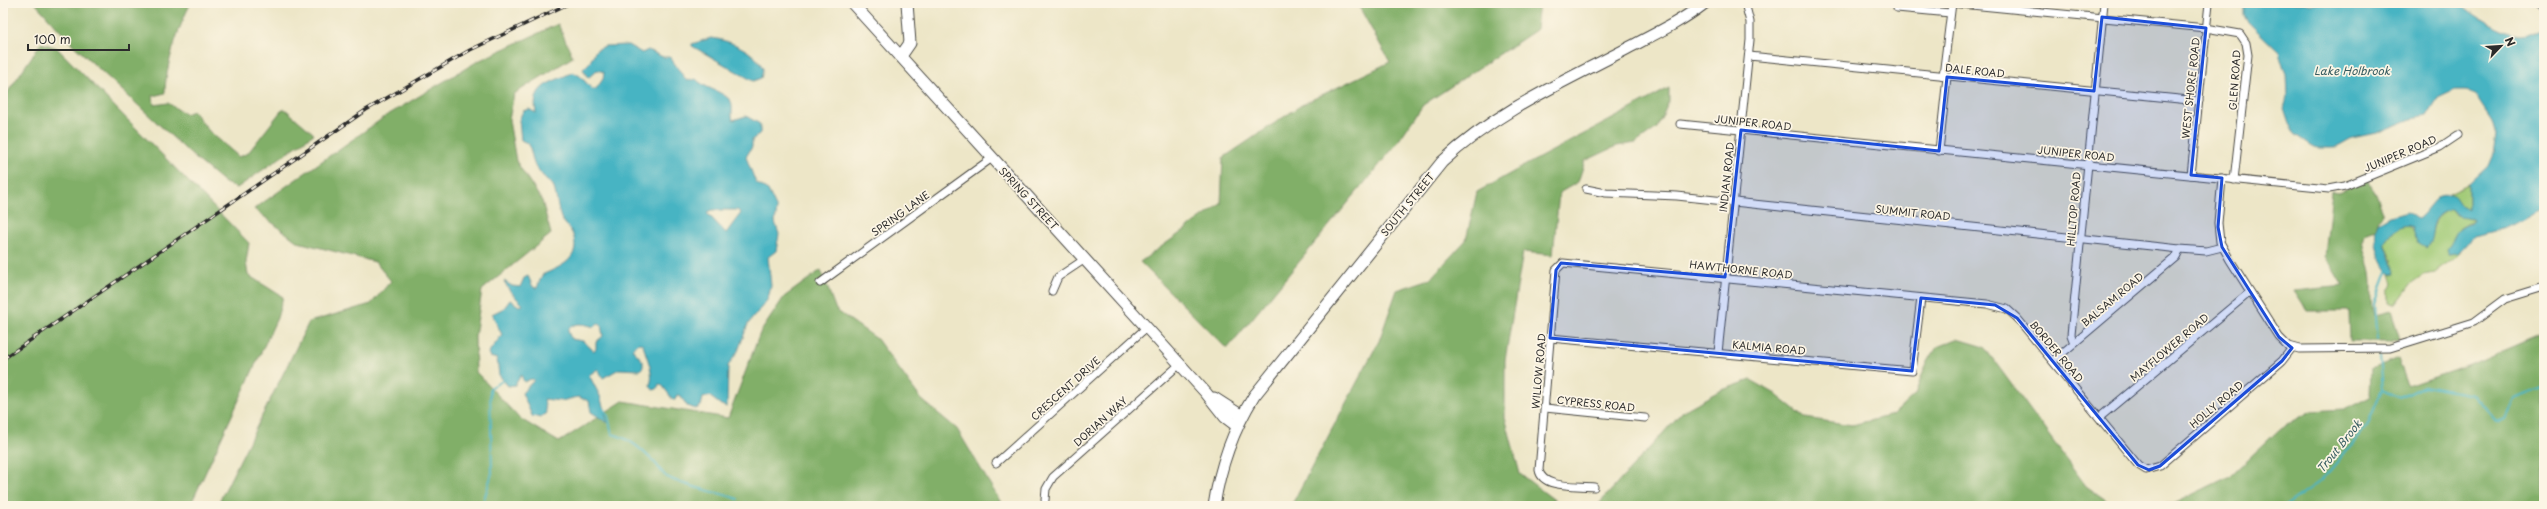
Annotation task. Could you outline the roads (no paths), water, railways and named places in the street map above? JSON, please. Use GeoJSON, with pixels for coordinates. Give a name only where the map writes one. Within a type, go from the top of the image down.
{"type":"FeatureCollection","features":[{"type":"Feature","properties":{"kind":"main road","name":"SPRING STREET"},"geometry":{"type":"LineString","coordinates":[[852,3],[1147,327],[1206,393],[1225,417],[1237,426]]}},
{"type":"Feature","properties":{"kind":"main road"},"geometry":{"type":"LineString","coordinates":[[901,56],[910,43],[907,3]]}},
{"type":"Feature","properties":{"kind":"main road","name":"SOUTH STREET"},"geometry":{"type":"LineString","coordinates":[[1214,506],[1222,466],[1237,426],[1259,389],[1411,198],[1455,150],[1505,114],[1670,26],[1705,3]]}},
{"type":"Feature","properties":{"kind":"main road","name":"SPRING STREET"},"geometry":{"type":"LineString","coordinates":[[1206,393],[1242,416]]}},
{"type":"Feature","properties":{"kind":"street","name":"INDIAN ROAD"},"geometry":{"type":"LineString","coordinates":[[1718,353],[1740,130],[1749,56],[1750,28],[1745,3]]}},
{"type":"Feature","properties":{"kind":"street","name":"GLEN ROAD"},"geometry":{"type":"LineString","coordinates":[[1952,3],[2206,28],[2240,34],[2247,47],[2234,180]]}},
{"type":"Feature","properties":{"kind":"street"},"geometry":{"type":"LineString","coordinates":[[1939,151],[1952,3]]}},
{"type":"Feature","properties":{"kind":"street","name":"HILLTOP ROAD"},"geometry":{"type":"LineString","coordinates":[[2074,343],[2071,335],[2086,164],[2104,3]]}},
{"type":"Feature","properties":{"kind":"street","name":"WEST SHORE ROAD"},"geometry":{"type":"LineString","coordinates":[[2191,175],[2209,3]]}},
{"type":"Feature","properties":{"kind":"street"},"geometry":{"type":"LineString","coordinates":[[2538,3],[2544,6]]}},
{"type":"Feature","properties":{"kind":"street"},"geometry":{"type":"LineString","coordinates":[[1897,8],[1950,13]]}},
{"type":"Feature","properties":{"kind":"street","name":"DALE ROAD"},"geometry":{"type":"LineString","coordinates":[[1749,56],[2199,101]]}},
{"type":"Feature","properties":{"kind":"street","name":"JUNIPER ROAD"},"geometry":{"type":"LineString","coordinates":[[1680,124],[2324,189],[2341,188],[2440,148],[2458,135]]}},
{"type":"Feature","properties":{"kind":"street","name":"SPRING LANE"},"geometry":{"type":"LineString","coordinates":[[820,283],[992,158]]}},
{"type":"Feature","properties":{"kind":"street"},"geometry":{"type":"LineString","coordinates":[[2222,178],[2218,227],[2222,247],[2282,341],[2292,348],[2374,349],[2395,347],[2474,322],[2505,299],[2544,287]]}},
{"type":"Feature","properties":{"kind":"street","name":"SUMMIT ROAD"},"geometry":{"type":"LineString","coordinates":[[1586,189],[1601,193],[1671,196],[2080,240],[2206,251],[2222,247]]}},
{"type":"Feature","properties":{"kind":"street","name":"BALSAM ROAD"},"geometry":{"type":"LineString","coordinates":[[2053,361],[2176,257],[2180,249]]}},
{"type":"Feature","properties":{"kind":"street"},"geometry":{"type":"LineString","coordinates":[[1052,291],[1058,277],[1085,259]]}},
{"type":"Feature","properties":{"kind":"street","name":"HAWTHORNE ROAD"},"geometry":{"type":"LineString","coordinates":[[1559,265],[1565,262],[1921,298]]}},
{"type":"Feature","properties":{"kind":"street","name":"WILLOW ROAD"},"geometry":{"type":"LineString","coordinates":[[1559,265],[1556,270],[1539,467],[1542,478],[1548,482],[1594,487]]}},
{"type":"Feature","properties":{"kind":"street","name":"MAYFLOWER ROAD"},"geometry":{"type":"LineString","coordinates":[[2100,417],[2250,292]]}},
{"type":"Feature","properties":{"kind":"street","name":"KALMIA ROAD"},"geometry":{"type":"LineString","coordinates":[[1550,338],[1912,371],[1921,298]]}},
{"type":"Feature","properties":{"kind":"street","name":"BORDER ROAD"},"geometry":{"type":"LineString","coordinates":[[1921,298],[1987,304],[2007,310],[2053,361],[2138,465],[2148,470]]}},
{"type":"Feature","properties":{"kind":"street","name":"CRESCENT DRIVE"},"geometry":{"type":"LineString","coordinates":[[996,463],[1147,327]]}},
{"type":"Feature","properties":{"kind":"street","name":"HOLLY ROAD"},"geometry":{"type":"LineString","coordinates":[[2148,470],[2160,466],[2282,362],[2292,348]]}},
{"type":"Feature","properties":{"kind":"street","name":"DORIAN WAY"},"geometry":{"type":"LineString","coordinates":[[1045,500],[1046,489],[1053,477],[1180,364]]}},
{"type":"Feature","properties":{"kind":"street","name":"CYPRESS ROAD"},"geometry":{"type":"LineString","coordinates":[[1545,408],[1645,418]]}},
{"type":"Feature","properties":{"kind":"water","name":"Lake Holbrook"},"geometry":{"type":"Polygon","coordinates":[[[2244,3],[2460,3],[2488,23],[2506,32],[2520,35],[2544,28],[2544,210],[2505,228],[2474,236],[2457,254],[2448,255],[2446,250],[2458,230],[2470,223],[2473,219],[2459,217],[2452,209],[2443,212],[2438,217],[2426,248],[2419,244],[2412,227],[2400,227],[2393,232],[2385,243],[2396,274],[2390,274],[2383,264],[2376,243],[2376,229],[2378,223],[2390,216],[2407,211],[2418,219],[2437,199],[2447,194],[2453,194],[2461,206],[2468,210],[2468,184],[2488,165],[2493,153],[2496,135],[2492,121],[2477,98],[2466,90],[2455,90],[2438,98],[2427,116],[2411,119],[2376,133],[2352,138],[2334,148],[2317,148],[2295,134],[2289,124],[2284,109],[2287,96],[2286,75],[2279,52],[2247,21],[2244,15],[2244,3]]]}},
{"type":"Feature","properties":{"kind":"water"},"geometry":{"type":"Polygon","coordinates":[[[711,38],[734,44],[748,52],[763,69],[761,78],[753,81],[692,46],[692,44],[711,38]]]}},
{"type":"Feature","properties":{"kind":"water"},"geometry":{"type":"Polygon","coordinates":[[[628,45],[642,53],[648,50],[663,57],[670,57],[687,81],[696,79],[704,85],[721,93],[731,101],[733,120],[746,116],[760,124],[760,133],[752,140],[752,147],[746,157],[756,183],[768,190],[777,209],[775,222],[779,234],[776,251],[768,257],[771,286],[768,299],[748,324],[738,351],[728,366],[727,407],[721,405],[709,396],[703,398],[701,406],[696,409],[687,406],[680,395],[677,395],[675,400],[673,400],[662,385],[659,384],[657,389],[653,390],[650,385],[650,365],[643,344],[639,343],[632,349],[643,361],[643,367],[640,370],[619,369],[603,378],[598,369],[589,375],[600,396],[608,423],[591,412],[589,401],[578,397],[561,401],[544,399],[546,413],[541,418],[532,416],[522,393],[534,380],[531,379],[524,382],[521,375],[515,385],[508,386],[499,375],[497,359],[490,357],[488,353],[502,335],[492,314],[504,308],[510,300],[519,306],[523,305],[509,290],[504,281],[512,286],[520,287],[524,278],[528,276],[533,287],[537,288],[542,275],[562,265],[572,257],[575,244],[573,235],[561,218],[553,185],[546,180],[534,164],[529,144],[521,140],[519,120],[523,111],[529,109],[536,113],[535,103],[539,90],[573,72],[580,76],[592,89],[596,89],[603,79],[604,72],[597,70],[588,78],[583,69],[590,62],[596,50],[605,46],[628,45]],[[711,210],[707,213],[726,233],[741,213],[737,210],[711,210]],[[598,323],[594,327],[583,324],[572,326],[568,331],[571,339],[583,341],[594,351],[596,349],[596,342],[603,336],[601,325],[598,323]]]}},
{"type":"Feature","properties":{"kind":"waterway","name":"Trout Brook"},"geometry":{"type":"LineString","coordinates":[[2378,340],[2375,304],[2388,269]]}},
{"type":"Feature","properties":{"kind":"waterway","name":"Trout Brook"},"geometry":{"type":"LineString","coordinates":[[2285,506],[2322,480],[2367,426],[2382,390],[2379,356]]}},
{"type":"Feature","properties":{"kind":"waterway"},"geometry":{"type":"LineString","coordinates":[[482,506],[492,473],[490,388],[504,380]]}},
{"type":"Feature","properties":{"kind":"waterway"},"geometry":{"type":"LineString","coordinates":[[2382,390],[2400,398],[2425,386],[2473,395],[2496,421],[2505,418],[2514,399],[2544,388]]}},
{"type":"Feature","properties":{"kind":"waterway"},"geometry":{"type":"LineString","coordinates":[[602,407],[608,416],[612,434],[624,438],[635,445],[655,463],[667,477],[684,484],[738,499]]}},
{"type":"Feature","properties":{"kind":"waterway"},"geometry":{"type":"LineString","coordinates":[[746,503],[751,506]]}},
{"type":"Feature","properties":{"kind":"railway"},"geometry":{"type":"LineString","coordinates":[[3,359],[366,110],[470,50],[570,3]]}}]}
